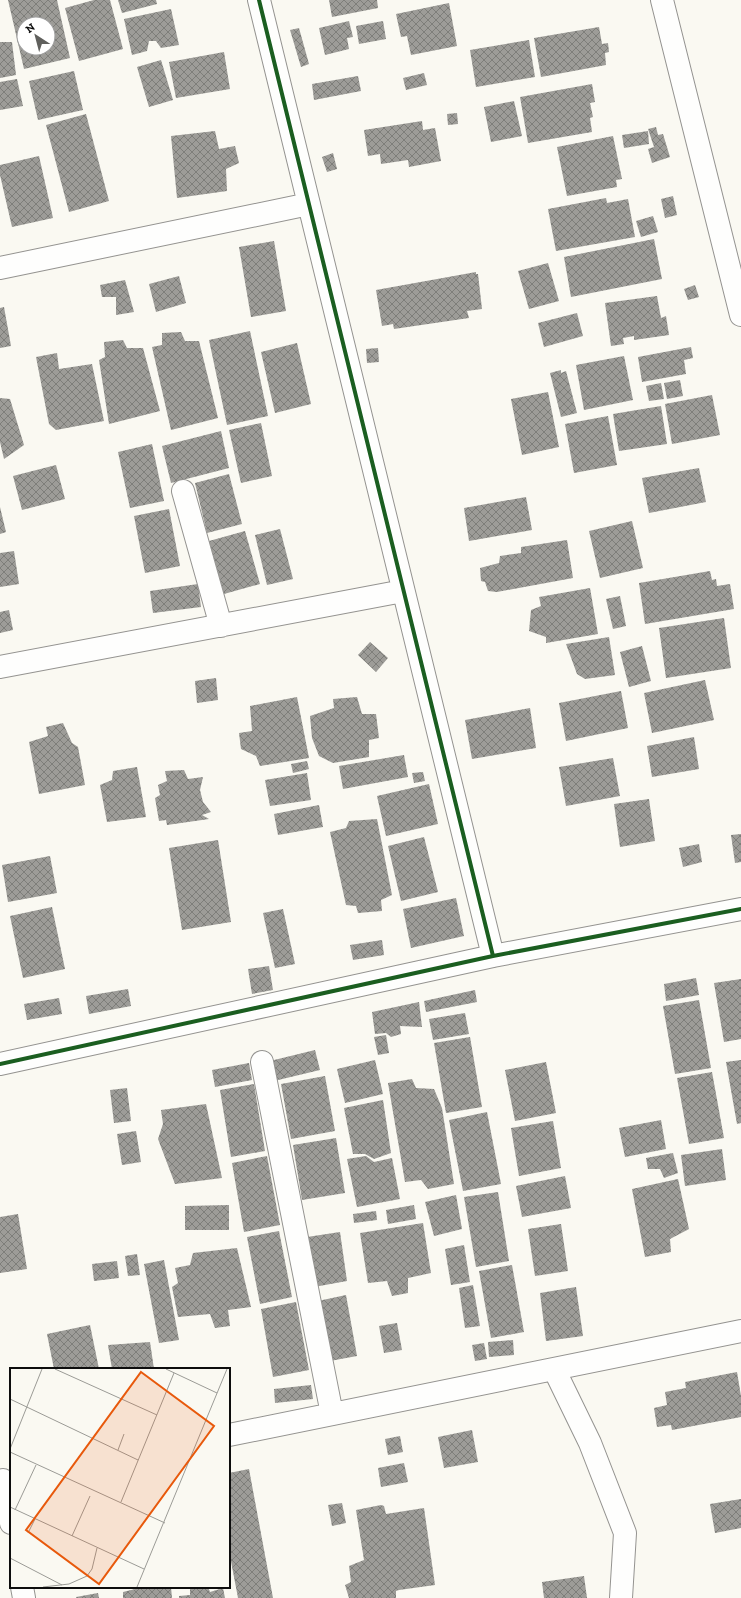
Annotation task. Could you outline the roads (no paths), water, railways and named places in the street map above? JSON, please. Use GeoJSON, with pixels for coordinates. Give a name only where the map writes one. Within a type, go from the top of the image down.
{"type":"FeatureCollection","features":[{"type":"Feature","properties":{"kind":"street"},"geometry":{"type":"LineString","coordinates":[[259,0],[493,956]]}},
{"type":"Feature","properties":{"kind":"street"},"geometry":{"type":"LineString","coordinates":[[662,0],[741,315]]}},
{"type":"Feature","properties":{"kind":"street"},"geometry":{"type":"LineString","coordinates":[[0,268],[309,204]]}},
{"type":"Feature","properties":{"kind":"street"},"geometry":{"type":"LineString","coordinates":[[183,491],[221,626]]}},
{"type":"Feature","properties":{"kind":"street"},"geometry":{"type":"LineString","coordinates":[[0,667],[403,591]]}},
{"type":"Feature","properties":{"kind":"street"},"geometry":{"type":"LineString","coordinates":[[0,1064],[493,956],[741,909]]}},
{"type":"Feature","properties":{"kind":"street"},"geometry":{"type":"LineString","coordinates":[[262,1062],[332,1414]]}},
{"type":"Feature","properties":{"kind":"street"},"geometry":{"type":"LineString","coordinates":[[230,1435],[741,1331]]}},
{"type":"Feature","properties":{"kind":"street"},"geometry":{"type":"LineString","coordinates":[[554,1369],[590,1443],[625,1533],[622,1598]]}},
{"type":"Feature","properties":{"kind":"street"},"geometry":{"type":"LineString","coordinates":[[5,1480],[10,1516]]}},
{"type":"Feature","properties":{"kind":"street"},"geometry":{"type":"LineString","coordinates":[[22,1588],[24,1598]]}}]}
